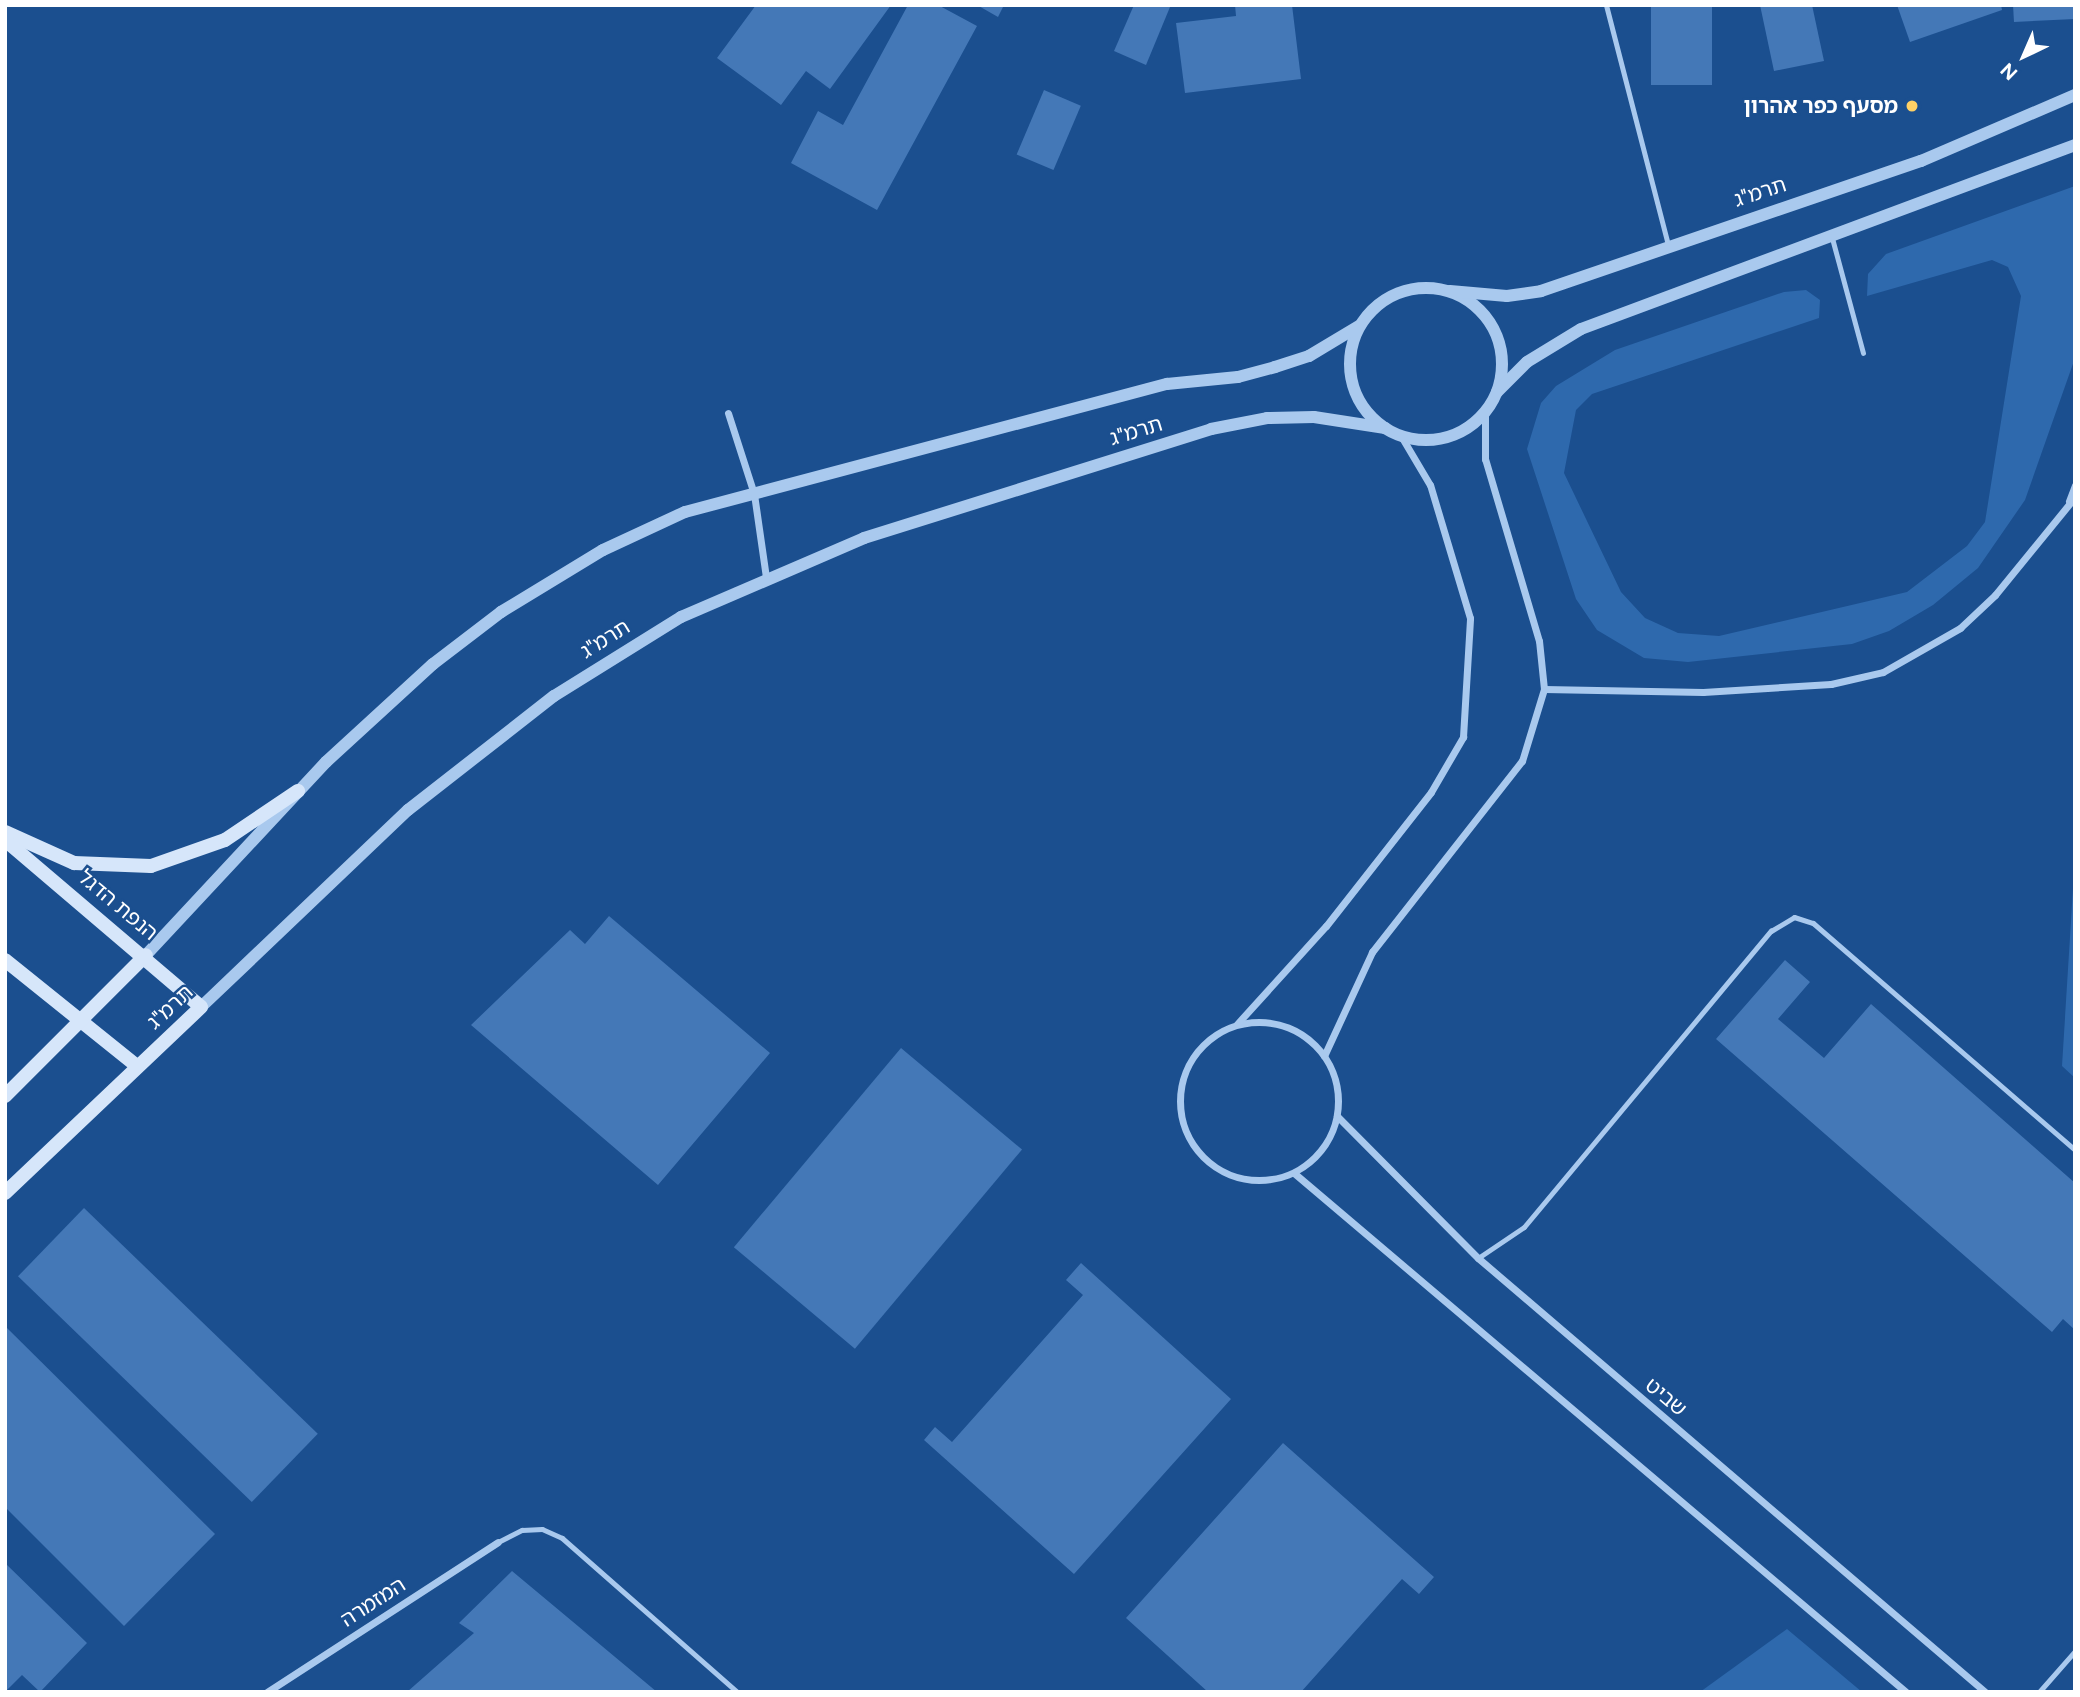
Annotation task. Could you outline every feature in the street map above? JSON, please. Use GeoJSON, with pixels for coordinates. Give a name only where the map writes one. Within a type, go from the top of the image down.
{"type":"FeatureCollection","features":[{"type":"Feature","properties":{"kind":"main road"},"geometry":{"type":"LineString","coordinates":[[5,832],[74,863],[151,866],[225,841],[298,791]]}},
{"type":"Feature","properties":{"kind":"main road","name":"הנפת הדגל"},"geometry":{"type":"LineString","coordinates":[[5,840],[146,955],[201,1007]]}},
{"type":"Feature","properties":{"kind":"main road","name":"תרמ\"ג"},"geometry":{"type":"LineString","coordinates":[[5,1096],[84,1023],[146,955]]}},
{"type":"Feature","properties":{"kind":"main road"},"geometry":{"type":"LineString","coordinates":[[5,960],[137,1066]]}},
{"type":"Feature","properties":{"kind":"main road","name":"תרמ\"ג"},"geometry":{"type":"LineString","coordinates":[[5,1193],[201,1007]]}},
{"type":"Feature","properties":{"kind":"street","name":"תרמ\"ג"},"geometry":{"type":"LineString","coordinates":[[1450,292],[1507,296],[1541,291],[1668,245],[1921,161],[2075,95]]}},
{"type":"Feature","properties":{"kind":"street"},"geometry":{"type":"LineString","coordinates":[[1497,392],[1502,368],[1489,321],[1450,292],[1424,288],[1398,293],[1376,306],[1359,326],[1350,370],[1367,413],[1385,428],[1401,436],[1420,440],[1456,434],[1485,412],[1497,392],[1527,362],[1581,329],[2075,145]]}},
{"type":"Feature","properties":{"kind":"street","name":"תרמ\"ג"},"geometry":{"type":"LineString","coordinates":[[146,955],[298,791],[433,664],[501,612],[603,550],[685,512],[1167,384],[1238,377],[1275,368],[1309,356],[1359,326]]}},
{"type":"Feature","properties":{"kind":"street"},"geometry":{"type":"LineString","coordinates":[[1324,1056],[1373,952],[1522,761],[1544,689],[1539,641],[1485,459],[1485,412]]}},
{"type":"Feature","properties":{"kind":"street"},"geometry":{"type":"LineString","coordinates":[[728,413],[754,494],[766,578]]}},
{"type":"Feature","properties":{"kind":"street","name":"תרמ\"ג"},"geometry":{"type":"LineString","coordinates":[[201,1007],[408,810],[554,696],[681,617],[766,578],[864,538],[1231,425],[1314,417],[1385,428]]}},
{"type":"Feature","properties":{"kind":"street"},"geometry":{"type":"LineString","coordinates":[[1237,1024],[1285,1026],[1324,1056],[1338,1095],[1337,1115],[1329,1139],[1294,1172],[1269,1180],[1218,1170],[1184,1130],[1182,1078],[1194,1054],[1237,1024],[1326,926],[1415,813],[1463,737],[1471,618],[1430,485],[1401,436]]}},
{"type":"Feature","properties":{"kind":"street"},"geometry":{"type":"LineString","coordinates":[[1544,689],[1703,692],[1830,684],[1883,672],[1960,628],[2011,577],[2072,499],[2075,485]]}},
{"type":"Feature","properties":{"kind":"street","name":"שביט"},"geometry":{"type":"LineString","coordinates":[[1337,1115],[1478,1258],[1986,1692]]}},
{"type":"Feature","properties":{"kind":"street"},"geometry":{"type":"LineString","coordinates":[[1294,1172],[1906,1692]]}},
{"type":"Feature","properties":{"kind":"street","name":"המזמרה"},"geometry":{"type":"LineString","coordinates":[[267,1692],[498,1542]]}},
{"type":"Feature","properties":{"kind":"lane"},"geometry":{"type":"LineString","coordinates":[[1606,5],[1668,245]]}},
{"type":"Feature","properties":{"kind":"lane"},"geometry":{"type":"LineString","coordinates":[[1831,237],[1863,353]]}},
{"type":"Feature","properties":{"kind":"lane"},"geometry":{"type":"LineString","coordinates":[[1478,1258],[1524,1227],[1771,931],[1794,917],[1813,923],[2075,1150]]}},
{"type":"Feature","properties":{"kind":"lane"},"geometry":{"type":"LineString","coordinates":[[498,1542],[522,1530],[542,1529],[562,1538],[737,1692]]}},
{"type":"Feature","properties":{"kind":"lane"},"geometry":{"type":"LineString","coordinates":[[2039,1692],[2075,1651]]}},
{"type":"Feature","properties":{"kind":"shaded area"},"geometry":{"type":"Polygon","coordinates":[[[2075,186],[2075,358],[2025,500],[1978,568],[1933,605],[1889,631],[1852,644],[1688,662],[1644,658],[1597,630],[1576,599],[1527,449],[1541,403],[1556,386],[1615,350],[1784,292],[1806,290],[1820,300],[1819,318],[1592,394],[1576,410],[1564,473],[1621,592],[1645,618],[1678,633],[1719,636],[1907,592],[1967,546],[1985,522],[2021,296],[2008,267],[1992,260],[1867,296],[1868,274],[1886,254],[2075,186]]]}},
{"type":"Feature","properties":{"kind":"shaded area"},"geometry":{"type":"Polygon","coordinates":[[[2075,856],[2075,1078],[2062,1066],[2075,856]]]}},
{"type":"Feature","properties":{"kind":"shaded area"},"geometry":{"type":"Polygon","coordinates":[[[1787,1629],[1862,1692],[1700,1692],[1787,1629]]]}},
{"type":"Feature","properties":{"kind":"building"},"geometry":{"type":"Polygon","coordinates":[[[756,5],[891,5],[830,89],[806,71],[781,105],[717,58],[756,5]]]}},
{"type":"Feature","properties":{"kind":"building"},"geometry":{"type":"Polygon","coordinates":[[[908,5],[938,5],[977,26],[877,210],[791,163],[818,111],[843,125],[908,5]]]}},
{"type":"Feature","properties":{"kind":"building"},"geometry":{"type":"Polygon","coordinates":[[[977,5],[1004,5],[998,17],[977,5]]]}},
{"type":"Feature","properties":{"kind":"building"},"geometry":{"type":"Polygon","coordinates":[[[1134,5],[1170,7],[1146,65],[1114,51],[1134,5]]]}},
{"type":"Feature","properties":{"kind":"building"},"geometry":{"type":"Polygon","coordinates":[[[1235,5],[1292,5],[1301,79],[1185,93],[1176,23],[1236,16],[1235,5]]]}},
{"type":"Feature","properties":{"kind":"building"},"geometry":{"type":"Polygon","coordinates":[[[1651,5],[1712,5],[1712,85],[1651,85],[1651,5]]]}},
{"type":"Feature","properties":{"kind":"building"},"geometry":{"type":"Polygon","coordinates":[[[1760,5],[1812,5],[1824,61],[1774,71],[1760,5]]]}},
{"type":"Feature","properties":{"kind":"building"},"geometry":{"type":"Polygon","coordinates":[[[1897,5],[2001,5],[2002,10],[1910,42],[1897,5]]]}},
{"type":"Feature","properties":{"kind":"building"},"geometry":{"type":"Polygon","coordinates":[[[2013,5],[2075,5],[2075,19],[2014,22],[2013,5]]]}},
{"type":"Feature","properties":{"kind":"building"},"geometry":{"type":"Polygon","coordinates":[[[1044,90],[1081,106],[1053,170],[1017,154],[1044,90]]]}},
{"type":"Feature","properties":{"kind":"building"},"geometry":{"type":"Polygon","coordinates":[[[609,916],[770,1053],[658,1185],[471,1025],[570,930],[585,944],[609,916]]]}},
{"type":"Feature","properties":{"kind":"building"},"geometry":{"type":"Polygon","coordinates":[[[1785,960],[1810,982],[1778,1019],[1824,1058],[1871,1004],[2075,1183],[2075,1330],[2063,1319],[2052,1332],[1716,1039],[1785,960]]]}},
{"type":"Feature","properties":{"kind":"building"},"geometry":{"type":"Polygon","coordinates":[[[901,1048],[1022,1150],[855,1349],[734,1247],[901,1048]]]}},
{"type":"Feature","properties":{"kind":"building"},"geometry":{"type":"Polygon","coordinates":[[[84,1208],[318,1434],[252,1502],[18,1276],[84,1208]]]}},
{"type":"Feature","properties":{"kind":"building"},"geometry":{"type":"Polygon","coordinates":[[[1081,1263],[1231,1399],[1074,1574],[924,1440],[935,1427],[952,1442],[1083,1295],[1066,1280],[1081,1263]]]}},
{"type":"Feature","properties":{"kind":"building"},"geometry":{"type":"Polygon","coordinates":[[[5,1326],[215,1534],[124,1626],[5,1507],[5,1326]]]}},
{"type":"Feature","properties":{"kind":"building"},"geometry":{"type":"Polygon","coordinates":[[[1283,1443],[1434,1577],[1419,1594],[1402,1579],[1301,1692],[1208,1692],[1126,1618],[1283,1443]]]}},
{"type":"Feature","properties":{"kind":"building"},"geometry":{"type":"Polygon","coordinates":[[[5,1563],[87,1643],[40,1692],[22,1675],[5,1692],[5,1563]]]}},
{"type":"Feature","properties":{"kind":"building"},"geometry":{"type":"Polygon","coordinates":[[[512,1571],[657,1692],[407,1692],[474,1633],[459,1623],[512,1571]]]}},
{"type":"Feature","properties":{"kind":"place","name":"מסעף כפר אהרון"},"geometry":{"type":"Point","coordinates":[1912,106]}}]}
